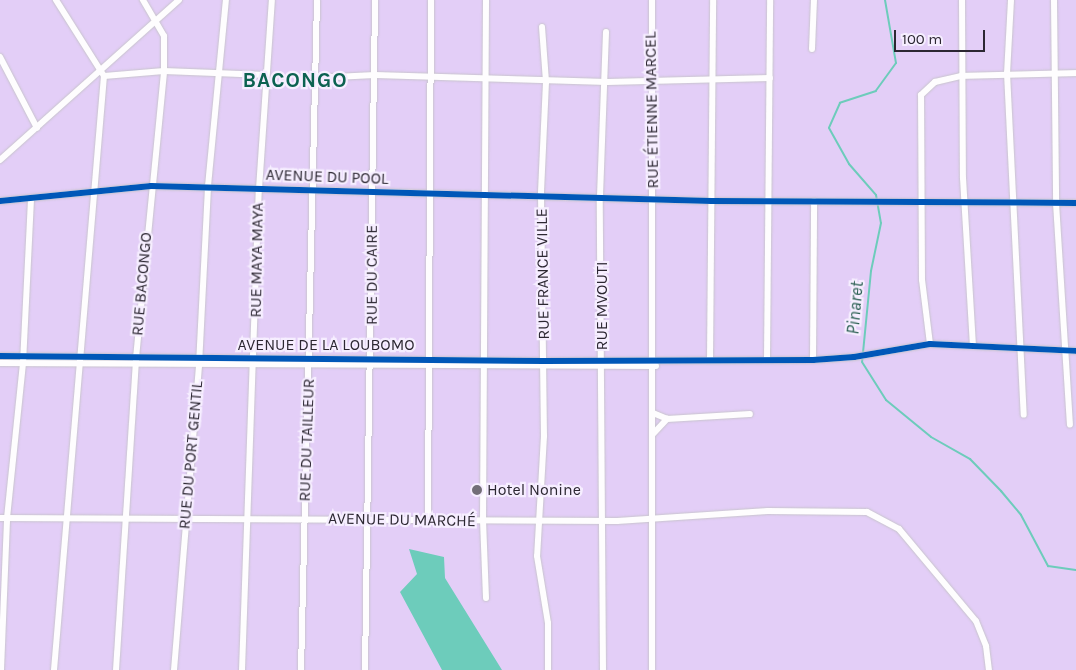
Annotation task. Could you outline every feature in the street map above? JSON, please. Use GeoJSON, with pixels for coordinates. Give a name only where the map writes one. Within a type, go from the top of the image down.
{"type":"FeatureCollection","features":[{"type":"Feature","properties":{"kind":"street"},"geometry":{"type":"LineString","coordinates":[[54,670],[82,360],[102,73],[56,0]]}},
{"type":"Feature","properties":{"kind":"street","name":"RUE BACONGO"},"geometry":{"type":"LineString","coordinates":[[116,670],[124,519],[136,361],[151,186],[164,71],[164,36],[157,20],[143,0]]}},
{"type":"Feature","properties":{"kind":"street"},"geometry":{"type":"LineString","coordinates":[[0,160],[102,73],[179,0]]}},
{"type":"Feature","properties":{"kind":"street","name":"RUE DU PORT GENTIL"},"geometry":{"type":"LineString","coordinates":[[174,670],[199,361],[208,186],[222,73],[226,0]]}},
{"type":"Feature","properties":{"kind":"street","name":"RUE MAYA MAYA"},"geometry":{"type":"LineString","coordinates":[[242,670],[246,517],[255,366],[259,189],[272,0]]}},
{"type":"Feature","properties":{"kind":"street","name":"RUE DU TAILLEUR"},"geometry":{"type":"LineString","coordinates":[[301,670],[317,0]]}},
{"type":"Feature","properties":{"kind":"street","name":"RUE DU CAIRE"},"geometry":{"type":"LineString","coordinates":[[365,670],[373,367],[372,194],[375,0]]}},
{"type":"Feature","properties":{"kind":"street"},"geometry":{"type":"LineString","coordinates":[[428,520],[430,368],[428,191],[431,0]]}},
{"type":"Feature","properties":{"kind":"street"},"geometry":{"type":"LineString","coordinates":[[486,0],[484,193],[486,364],[482,521],[486,598]]}},
{"type":"Feature","properties":{"kind":"street","name":"RUE ÉTIENNE MARCEL"},"geometry":{"type":"LineString","coordinates":[[652,0],[649,79],[654,200],[652,670]]}},
{"type":"Feature","properties":{"kind":"street"},"geometry":{"type":"LineString","coordinates":[[710,360],[713,0]]}},
{"type":"Feature","properties":{"kind":"street"},"geometry":{"type":"LineString","coordinates":[[767,360],[770,200],[770,0]]}},
{"type":"Feature","properties":{"kind":"street"},"geometry":{"type":"LineString","coordinates":[[812,49],[814,0]]}},
{"type":"Feature","properties":{"kind":"street"},"geometry":{"type":"LineString","coordinates":[[962,0],[963,178],[968,205],[973,344]]}},
{"type":"Feature","properties":{"kind":"street"},"geometry":{"type":"LineString","coordinates":[[1011,0],[1007,73],[1024,415]]}},
{"type":"Feature","properties":{"kind":"street"},"geometry":{"type":"LineString","coordinates":[[1054,0],[1056,203],[1070,424]]}},
{"type":"Feature","properties":{"kind":"street","name":"RUE FRANCE VILLE"},"geometry":{"type":"LineString","coordinates":[[542,27],[546,82],[542,193],[544,365],[540,521],[537,556],[548,623],[548,670]]}},
{"type":"Feature","properties":{"kind":"street","name":"RUE MVOUTI"},"geometry":{"type":"LineString","coordinates":[[603,670],[604,521],[600,196],[607,82],[606,32]]}},
{"type":"Feature","properties":{"kind":"street"},"geometry":{"type":"LineString","coordinates":[[0,57],[37,128]]}},
{"type":"Feature","properties":{"kind":"street"},"geometry":{"type":"LineString","coordinates":[[102,73],[164,71],[266,76]]}},
{"type":"Feature","properties":{"kind":"street"},"geometry":{"type":"LineString","coordinates":[[930,344],[922,280],[921,95],[935,82],[962,76],[1054,71],[1076,73]]}},
{"type":"Feature","properties":{"kind":"street"},"geometry":{"type":"LineString","coordinates":[[314,78],[375,75],[485,76],[546,82],[770,78]]}},
{"type":"Feature","properties":{"kind":"street","name":"AVENUE DU POOL"},"geometry":{"type":"LineString","coordinates":[[0,201],[151,186],[208,186],[372,194],[428,191],[542,193],[654,200],[770,200],[968,205],[1076,203]]}},
{"type":"Feature","properties":{"kind":"street"},"geometry":{"type":"LineString","coordinates":[[1,670],[3,518],[23,360],[31,198]]}},
{"type":"Feature","properties":{"kind":"street"},"geometry":{"type":"LineString","coordinates":[[813,360],[814,201]]}},
{"type":"Feature","properties":{"kind":"street","name":"AVENUE DE LA LOUBOMO"},"geometry":{"type":"LineString","coordinates":[[0,363],[23,360],[199,361],[255,358],[429,359],[486,364],[544,365],[666,360],[813,360],[854,357],[930,344],[973,344],[1076,351]]}},
{"type":"Feature","properties":{"kind":"street","name":"AVENUE DE LA LOUBOMO"},"geometry":{"type":"LineString","coordinates":[[0,356],[23,360]]}},
{"type":"Feature","properties":{"kind":"street"},"geometry":{"type":"LineString","coordinates":[[652,368],[666,360]]}},
{"type":"Feature","properties":{"kind":"street","name":"AVENUE DE LA LOUBOMO"},"geometry":{"type":"LineString","coordinates":[[199,361],[255,366],[430,368],[486,364]]}},
{"type":"Feature","properties":{"kind":"street","name":"AVENUE DE LA LOUBOMO"},"geometry":{"type":"LineString","coordinates":[[602,364],[652,368]]}},
{"type":"Feature","properties":{"kind":"street"},"geometry":{"type":"LineString","coordinates":[[653,413],[667,419],[750,414]]}},
{"type":"Feature","properties":{"kind":"street"},"geometry":{"type":"LineString","coordinates":[[653,434],[667,419]]}},
{"type":"Feature","properties":{"kind":"street","name":"AVENUE DU MARCHÉ"},"geometry":{"type":"LineString","coordinates":[[3,518],[246,517],[604,521],[654,520],[696,514],[824,510],[867,512],[885,519],[912,543],[976,621],[989,670]]}},
{"type":"Feature","properties":{"kind":"shaded area"},"geometry":{"type":"Polygon","coordinates":[[[0,0],[1076,0],[1076,670],[0,670],[0,0]]]}},
{"type":"Feature","properties":{"kind":"shaded area"},"geometry":{"type":"Polygon","coordinates":[[[409,549],[444,557],[445,578],[502,670],[442,670],[400,592],[417,574],[409,549]]]}},
{"type":"Feature","properties":{"kind":"waterway","name":"Pinaret"},"geometry":{"type":"LineString","coordinates":[[885,0],[896,63],[876,91],[840,103],[829,128],[849,164],[876,195],[881,223],[871,271],[862,362],[886,400],[931,437],[970,459],[1001,491],[1021,515],[1048,566],[1076,570]]}},
{"type":"Feature","properties":{"kind":"cycle path"},"geometry":{"type":"LineString","coordinates":[[0,201],[151,186],[712,201],[1076,203]]}},
{"type":"Feature","properties":{"kind":"cycle path"},"geometry":{"type":"LineString","coordinates":[[0,356],[544,361],[813,360],[854,357],[930,344],[1076,351]]}},
{"type":"Feature","properties":{"kind":"place","name":"Hotel Nonine"},"geometry":{"type":"Point","coordinates":[477,490]}},
{"type":"Feature","properties":{"kind":"district","name":"BACONGO"},"geometry":{"type":"Point","coordinates":[295,80]}}]}
